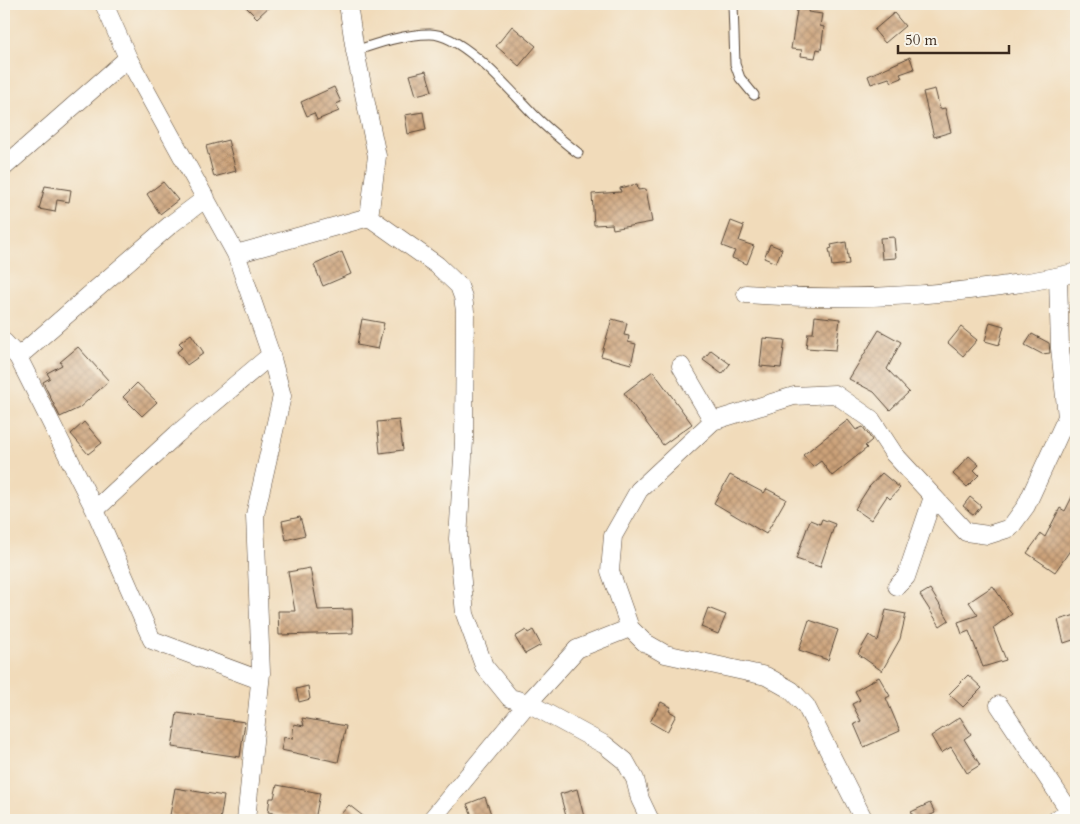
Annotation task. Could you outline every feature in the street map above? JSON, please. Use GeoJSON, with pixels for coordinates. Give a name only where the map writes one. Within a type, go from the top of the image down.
{"type":"FeatureCollection","features":[{"type":"Feature","properties":{"kind":"street"},"geometry":{"type":"LineString","coordinates":[[104,4],[128,58],[236,254],[271,355],[282,396],[255,515],[260,680],[246,820]]}},
{"type":"Feature","properties":{"kind":"street"},"geometry":{"type":"LineString","coordinates":[[348,4],[355,51],[377,156],[368,218]]}},
{"type":"Feature","properties":{"kind":"street"},"geometry":{"type":"LineString","coordinates":[[4,167],[128,58]]}},
{"type":"Feature","properties":{"kind":"street"},"geometry":{"type":"LineString","coordinates":[[18,357],[170,225],[206,198]]}},
{"type":"Feature","properties":{"kind":"street"},"geometry":{"type":"LineString","coordinates":[[236,254],[368,218],[437,265],[458,286],[463,297],[465,311],[464,441],[458,539],[465,614],[473,641],[484,666],[510,698],[528,703],[605,745],[625,761],[635,779],[640,799],[650,820]]}},
{"type":"Feature","properties":{"kind":"street"},"geometry":{"type":"LineString","coordinates":[[746,294],[800,298],[952,293],[1058,277],[1076,272]]}},
{"type":"Feature","properties":{"kind":"street"},"geometry":{"type":"LineString","coordinates":[[864,820],[806,706],[792,690],[766,676],[665,654],[644,642],[630,628],[610,571],[613,536],[640,490],[713,421],[794,396],[835,394],[871,419],[894,454],[966,532],[988,535],[1010,528],[1026,506],[1071,415],[1060,348],[1058,277]]}},
{"type":"Feature","properties":{"kind":"street"},"geometry":{"type":"LineString","coordinates":[[4,342],[18,357],[95,510],[152,640],[260,680]]}},
{"type":"Feature","properties":{"kind":"street"},"geometry":{"type":"LineString","coordinates":[[95,510],[177,434],[271,355]]}},
{"type":"Feature","properties":{"kind":"street"},"geometry":{"type":"LineString","coordinates":[[681,366],[713,421]]}},
{"type":"Feature","properties":{"kind":"street"},"geometry":{"type":"LineString","coordinates":[[897,586],[906,577],[933,497]]}},
{"type":"Feature","properties":{"kind":"street"},"geometry":{"type":"LineString","coordinates":[[431,820],[528,703],[577,649],[630,628]]}},
{"type":"Feature","properties":{"kind":"street"},"geometry":{"type":"LineString","coordinates":[[999,705],[1065,814]]}},
{"type":"Feature","properties":{"kind":"lane"},"geometry":{"type":"LineString","coordinates":[[733,4],[735,64],[740,78],[754,95]]}},
{"type":"Feature","properties":{"kind":"lane"},"geometry":{"type":"LineString","coordinates":[[355,51],[382,42],[432,34],[458,43],[515,93],[551,131],[578,153]]}},
{"type":"Feature","properties":{"kind":"building"},"geometry":{"type":"Polygon","coordinates":[[[243,4],[272,4],[257,18],[243,4]]]}},
{"type":"Feature","properties":{"kind":"building"},"geometry":{"type":"Polygon","coordinates":[[[798,4],[810,4],[808,12],[822,14],[820,26],[824,27],[821,50],[817,49],[815,58],[801,56],[802,50],[791,49],[798,4]]]}},
{"type":"Feature","properties":{"kind":"building"},"geometry":{"type":"Polygon","coordinates":[[[894,13],[905,26],[885,43],[874,30],[894,13]]]}},
{"type":"Feature","properties":{"kind":"building"},"geometry":{"type":"Polygon","coordinates":[[[512,26],[536,46],[519,66],[496,46],[512,26]]]}},
{"type":"Feature","properties":{"kind":"building"},"geometry":{"type":"Polygon","coordinates":[[[910,57],[914,69],[900,74],[902,78],[892,82],[889,78],[871,84],[868,76],[910,57]]]}},
{"type":"Feature","properties":{"kind":"building"},"geometry":{"type":"Polygon","coordinates":[[[426,71],[432,91],[416,95],[410,75],[426,71]]]}},
{"type":"Feature","properties":{"kind":"building"},"geometry":{"type":"Polygon","coordinates":[[[334,87],[341,102],[336,104],[339,111],[317,120],[314,113],[307,116],[301,102],[334,87]]]}},
{"type":"Feature","properties":{"kind":"building"},"geometry":{"type":"Polygon","coordinates":[[[935,89],[940,109],[945,108],[951,132],[934,137],[923,92],[935,89]]]}},
{"type":"Feature","properties":{"kind":"building"},"geometry":{"type":"Polygon","coordinates":[[[423,112],[426,130],[408,134],[405,115],[423,112]]]}},
{"type":"Feature","properties":{"kind":"building"},"geometry":{"type":"Polygon","coordinates":[[[228,140],[236,171],[214,177],[206,146],[228,140]]]}},
{"type":"Feature","properties":{"kind":"building"},"geometry":{"type":"Polygon","coordinates":[[[163,182],[178,200],[160,214],[147,194],[163,182]]]}},
{"type":"Feature","properties":{"kind":"building"},"geometry":{"type":"Polygon","coordinates":[[[637,184],[638,190],[646,189],[652,222],[613,229],[612,224],[594,225],[592,194],[621,192],[620,188],[637,184]]]}},
{"type":"Feature","properties":{"kind":"building"},"geometry":{"type":"Polygon","coordinates":[[[45,186],[71,190],[69,202],[57,200],[55,212],[39,209],[45,186]]]}},
{"type":"Feature","properties":{"kind":"building"},"geometry":{"type":"Polygon","coordinates":[[[731,221],[744,226],[739,241],[754,246],[747,264],[732,258],[735,251],[722,246],[731,221]]]}},
{"type":"Feature","properties":{"kind":"building"},"geometry":{"type":"Polygon","coordinates":[[[894,237],[896,258],[882,259],[880,238],[894,237]]]}},
{"type":"Feature","properties":{"kind":"building"},"geometry":{"type":"Polygon","coordinates":[[[846,242],[849,264],[832,266],[829,249],[832,248],[831,245],[846,242]]]}},
{"type":"Feature","properties":{"kind":"building"},"geometry":{"type":"Polygon","coordinates":[[[770,244],[782,249],[776,263],[764,258],[770,244]]]}},
{"type":"Feature","properties":{"kind":"building"},"geometry":{"type":"Polygon","coordinates":[[[342,252],[351,274],[323,286],[314,265],[342,252]]]}},
{"type":"Feature","properties":{"kind":"building"},"geometry":{"type":"Polygon","coordinates":[[[815,316],[840,319],[836,350],[806,348],[808,333],[813,333],[815,316]]]}},
{"type":"Feature","properties":{"kind":"building"},"geometry":{"type":"Polygon","coordinates":[[[362,319],[384,323],[378,349],[357,345],[362,319]]]}},
{"type":"Feature","properties":{"kind":"building"},"geometry":{"type":"Polygon","coordinates":[[[612,319],[627,323],[624,335],[629,336],[628,342],[636,344],[631,364],[601,356],[612,319]]]}},
{"type":"Feature","properties":{"kind":"building"},"geometry":{"type":"Polygon","coordinates":[[[990,322],[1004,326],[999,345],[985,341],[990,322]]]}},
{"type":"Feature","properties":{"kind":"building"},"geometry":{"type":"Polygon","coordinates":[[[961,327],[977,340],[963,356],[948,343],[961,327]]]}},
{"type":"Feature","properties":{"kind":"building"},"geometry":{"type":"Polygon","coordinates":[[[879,330],[901,342],[887,369],[909,392],[890,410],[874,392],[849,379],[879,330]]]}},
{"type":"Feature","properties":{"kind":"building"},"geometry":{"type":"Polygon","coordinates":[[[191,334],[204,353],[187,365],[177,352],[183,347],[179,343],[191,334]]]}},
{"type":"Feature","properties":{"kind":"building"},"geometry":{"type":"Polygon","coordinates":[[[1032,334],[1049,343],[1050,353],[1042,354],[1025,345],[1032,334]]]}},
{"type":"Feature","properties":{"kind":"building"},"geometry":{"type":"Polygon","coordinates":[[[763,338],[785,340],[781,368],[760,366],[763,338]]]}},
{"type":"Feature","properties":{"kind":"building"},"geometry":{"type":"Polygon","coordinates":[[[78,347],[109,381],[79,408],[60,417],[43,382],[50,378],[47,373],[62,365],[60,362],[78,347]]]}},
{"type":"Feature","properties":{"kind":"building"},"geometry":{"type":"Polygon","coordinates":[[[711,350],[730,364],[722,374],[703,360],[711,350]]]}},
{"type":"Feature","properties":{"kind":"building"},"geometry":{"type":"Polygon","coordinates":[[[653,371],[692,424],[663,445],[624,393],[653,371]]]}},
{"type":"Feature","properties":{"kind":"building"},"geometry":{"type":"Polygon","coordinates":[[[137,383],[157,402],[142,416],[123,397],[137,383]]]}},
{"type":"Feature","properties":{"kind":"building"},"geometry":{"type":"Polygon","coordinates":[[[399,420],[403,450],[380,453],[377,422],[399,420]]]}},
{"type":"Feature","properties":{"kind":"building"},"geometry":{"type":"Polygon","coordinates":[[[848,420],[856,430],[863,427],[872,440],[865,446],[867,448],[832,476],[821,461],[813,467],[803,455],[848,420]]]}},
{"type":"Feature","properties":{"kind":"building"},"geometry":{"type":"Polygon","coordinates":[[[84,422],[102,443],[88,454],[71,434],[84,422]]]}},
{"type":"Feature","properties":{"kind":"building"},"geometry":{"type":"Polygon","coordinates":[[[969,456],[979,465],[974,470],[979,475],[967,487],[953,474],[969,456]]]}},
{"type":"Feature","properties":{"kind":"building"},"geometry":{"type":"Polygon","coordinates":[[[882,473],[900,488],[890,499],[887,496],[871,520],[855,509],[869,487],[882,473]]]}},
{"type":"Feature","properties":{"kind":"building"},"geometry":{"type":"Polygon","coordinates":[[[730,475],[764,493],[767,489],[786,499],[766,534],[714,503],[730,475]]]}},
{"type":"Feature","properties":{"kind":"building"},"geometry":{"type":"Polygon","coordinates":[[[1076,489],[1076,542],[1055,572],[1027,553],[1041,534],[1045,537],[1060,508],[1065,511],[1076,489]]]}},
{"type":"Feature","properties":{"kind":"building"},"geometry":{"type":"Polygon","coordinates":[[[970,497],[981,506],[974,515],[963,506],[970,497]]]}},
{"type":"Feature","properties":{"kind":"building"},"geometry":{"type":"Polygon","coordinates":[[[300,517],[305,535],[286,540],[282,521],[300,517]]]}},
{"type":"Feature","properties":{"kind":"building"},"geometry":{"type":"Polygon","coordinates":[[[822,519],[835,524],[820,567],[796,559],[810,520],[820,524],[822,519]]]}},
{"type":"Feature","properties":{"kind":"building"},"geometry":{"type":"Polygon","coordinates":[[[310,568],[318,610],[352,609],[353,633],[279,635],[278,611],[295,611],[288,572],[310,568]]]}},
{"type":"Feature","properties":{"kind":"building"},"geometry":{"type":"Polygon","coordinates":[[[993,586],[1012,614],[993,628],[1006,660],[983,667],[969,631],[962,634],[958,622],[978,615],[969,602],[993,586]]]}},
{"type":"Feature","properties":{"kind":"building"},"geometry":{"type":"Polygon","coordinates":[[[930,589],[949,620],[940,626],[920,595],[930,589]]]}},
{"type":"Feature","properties":{"kind":"building"},"geometry":{"type":"Polygon","coordinates":[[[708,608],[726,615],[718,634],[701,627],[708,608]]]}},
{"type":"Feature","properties":{"kind":"building"},"geometry":{"type":"Polygon","coordinates":[[[886,610],[906,614],[900,639],[882,671],[858,654],[869,635],[878,641],[886,610]]]}},
{"type":"Feature","properties":{"kind":"building"},"geometry":{"type":"Polygon","coordinates":[[[1076,615],[1076,639],[1064,643],[1058,620],[1076,615]]]}},
{"type":"Feature","properties":{"kind":"building"},"geometry":{"type":"Polygon","coordinates":[[[809,620],[838,630],[828,660],[799,650],[809,620]]]}},
{"type":"Feature","properties":{"kind":"building"},"geometry":{"type":"Polygon","coordinates":[[[526,630],[528,633],[533,630],[541,645],[525,654],[515,637],[526,630]]]}},
{"type":"Feature","properties":{"kind":"building"},"geometry":{"type":"Polygon","coordinates":[[[968,675],[982,688],[963,707],[949,694],[968,675]]]}},
{"type":"Feature","properties":{"kind":"building"},"geometry":{"type":"Polygon","coordinates":[[[879,677],[890,696],[886,698],[900,731],[864,747],[854,724],[861,721],[852,704],[860,700],[855,691],[879,677]]]}},
{"type":"Feature","properties":{"kind":"building"},"geometry":{"type":"Polygon","coordinates":[[[308,686],[310,699],[299,702],[296,689],[308,686]]]}},
{"type":"Feature","properties":{"kind":"building"},"geometry":{"type":"Polygon","coordinates":[[[661,702],[671,707],[669,711],[676,715],[667,732],[650,722],[661,702]]]}},
{"type":"Feature","properties":{"kind":"building"},"geometry":{"type":"Polygon","coordinates":[[[177,713],[245,722],[240,757],[172,747],[177,713]]]}},
{"type":"Feature","properties":{"kind":"building"},"geometry":{"type":"Polygon","coordinates":[[[960,717],[971,734],[964,739],[980,765],[967,773],[951,747],[941,753],[931,736],[960,717]]]}},
{"type":"Feature","properties":{"kind":"building"},"geometry":{"type":"Polygon","coordinates":[[[302,718],[346,726],[338,762],[281,750],[284,737],[292,739],[294,724],[304,726],[302,718]]]}},
{"type":"Feature","properties":{"kind":"building"},"geometry":{"type":"Polygon","coordinates":[[[277,785],[320,793],[315,820],[268,812],[270,798],[274,798],[277,785]]]}},
{"type":"Feature","properties":{"kind":"building"},"geometry":{"type":"Polygon","coordinates":[[[175,788],[224,796],[220,820],[201,820],[170,815],[175,788]]]}},
{"type":"Feature","properties":{"kind":"building"},"geometry":{"type":"Polygon","coordinates":[[[577,789],[584,817],[567,820],[560,794],[577,789]]]}},
{"type":"Feature","properties":{"kind":"building"},"geometry":{"type":"Polygon","coordinates":[[[485,797],[492,817],[482,820],[465,820],[471,813],[467,804],[485,797]]]}},
{"type":"Feature","properties":{"kind":"building"},"geometry":{"type":"Polygon","coordinates":[[[930,803],[935,813],[921,820],[915,820],[911,812],[930,803]]]}},
{"type":"Feature","properties":{"kind":"building"},"geometry":{"type":"Polygon","coordinates":[[[349,805],[368,820],[347,820],[340,815],[349,805]]]}}]}
